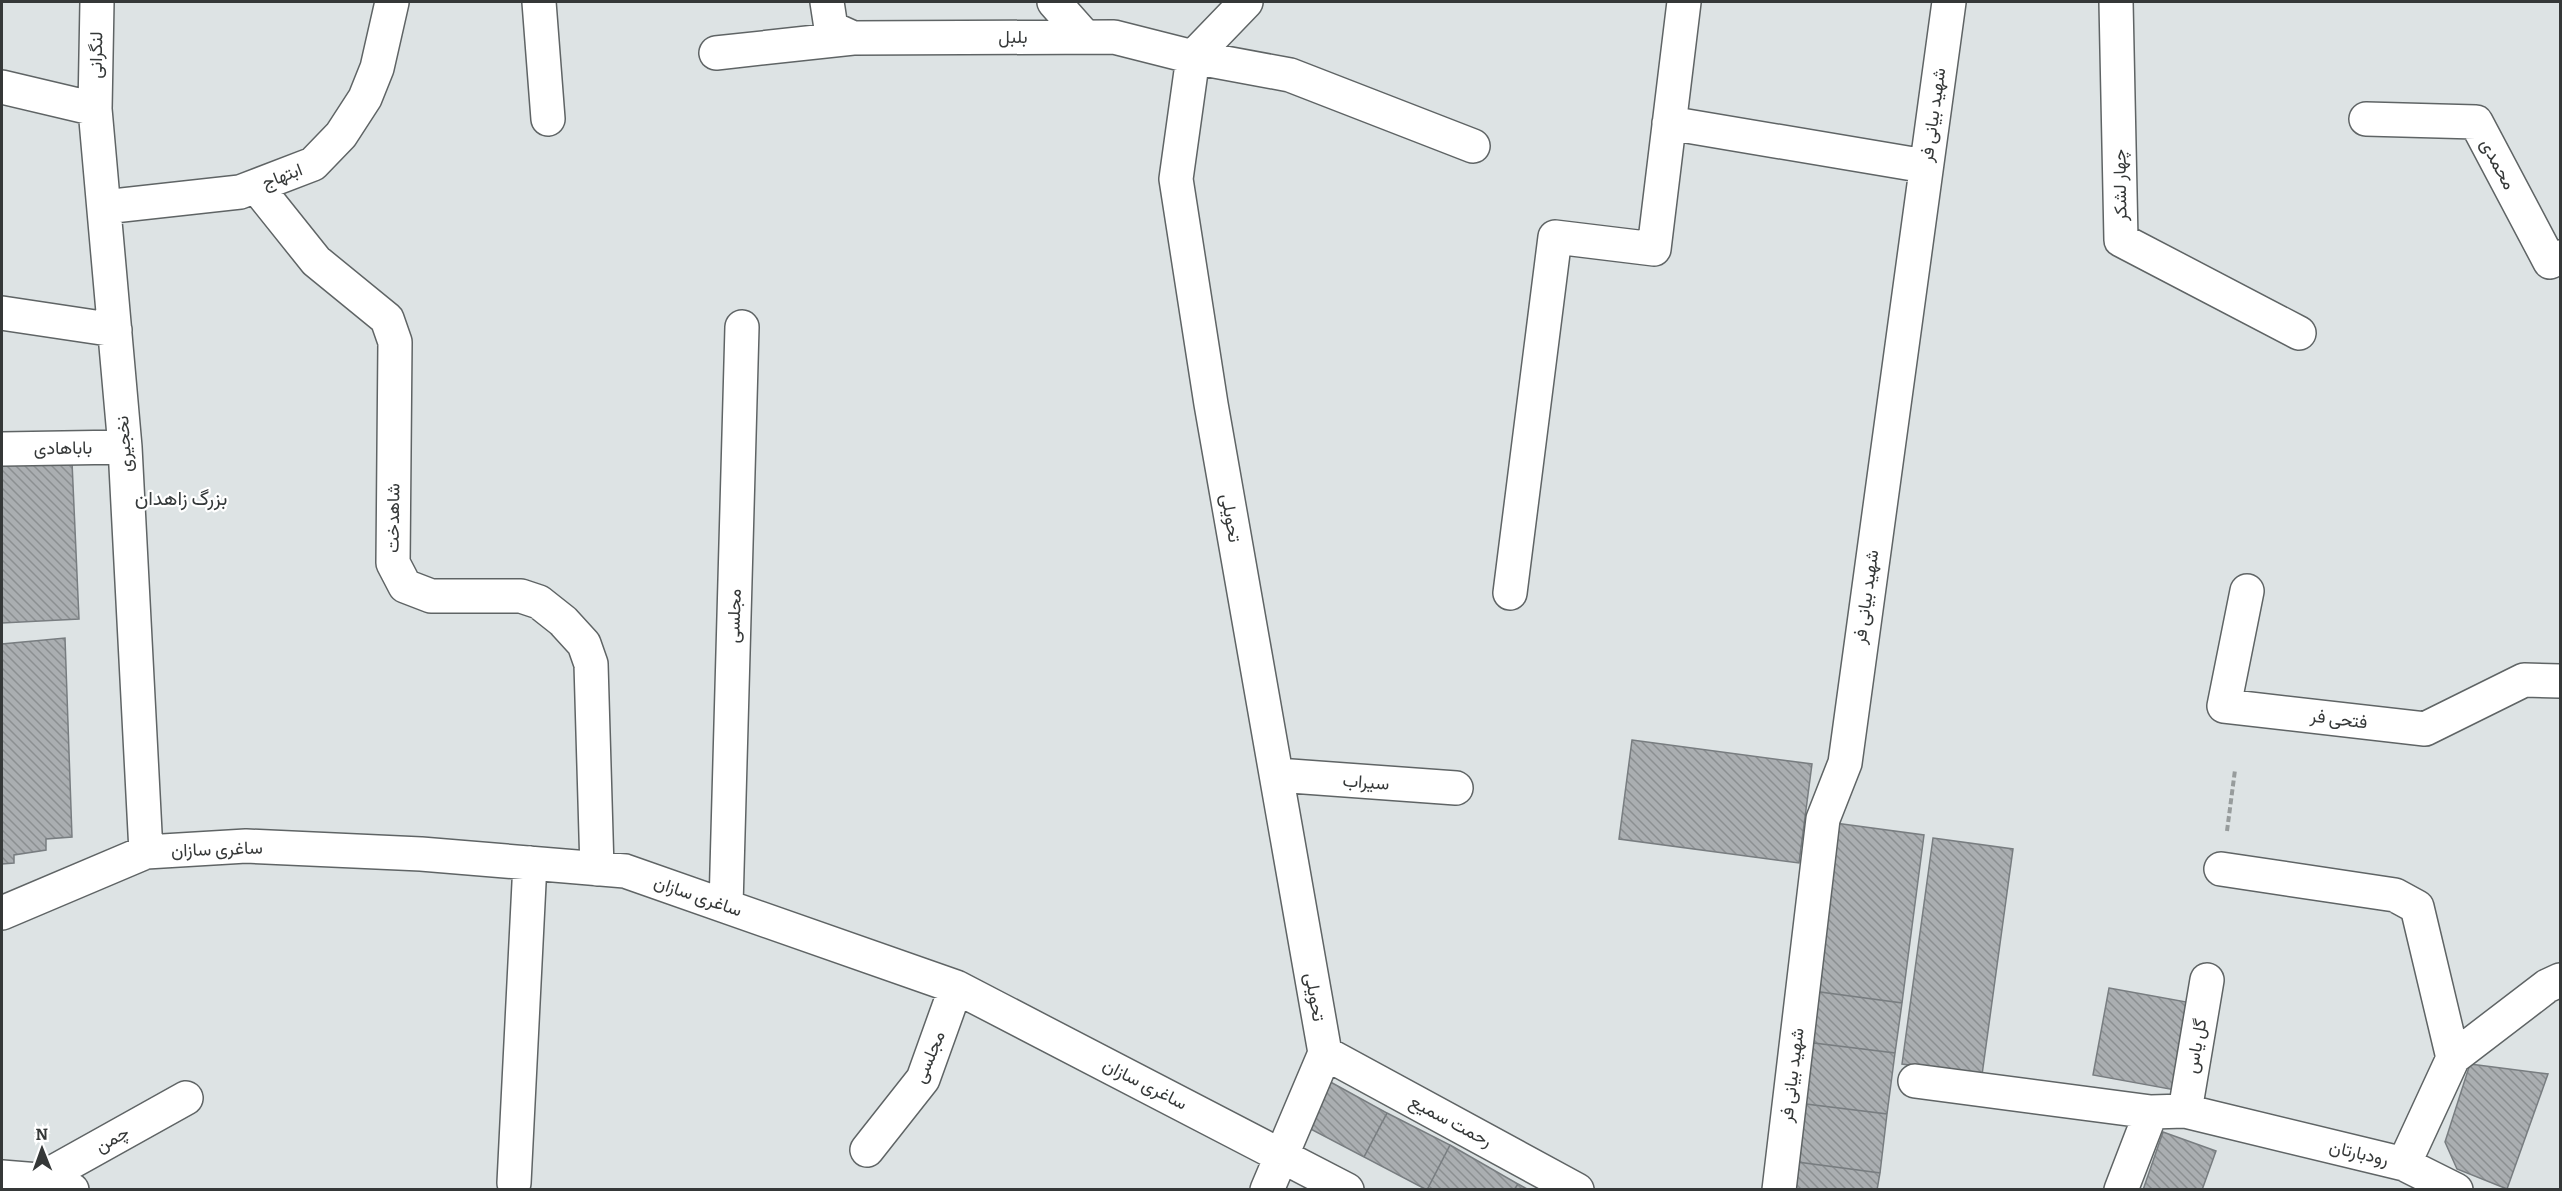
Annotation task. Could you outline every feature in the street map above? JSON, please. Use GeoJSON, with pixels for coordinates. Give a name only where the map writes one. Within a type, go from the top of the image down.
{"type":"FeatureCollection","features":[{"type":"Feature","properties":{"kind":"street","name":"لنگرانی"},"geometry":{"type":"LineString","coordinates":[[95,109],[96,2]]}},
{"type":"Feature","properties":{"kind":"street","name":"ابتهاج"},"geometry":{"type":"LineString","coordinates":[[104,207],[240,192],[313,164],[341,135],[365,98],[377,68],[393,2]]}},
{"type":"Feature","properties":{"kind":"street"},"geometry":{"type":"LineString","coordinates":[[539,2],[548,119]]}},
{"type":"Feature","properties":{"kind":"street"},"geometry":{"type":"LineString","coordinates":[[1054,2],[1085,37]]}},
{"type":"Feature","properties":{"kind":"street"},"geometry":{"type":"LineString","coordinates":[[1193,57],[1246,2]]}},
{"type":"Feature","properties":{"kind":"street"},"geometry":{"type":"LineString","coordinates":[[1510,593],[1555,237],[1654,249],[1684,2]]}},
{"type":"Feature","properties":{"kind":"street","name":"شهید بیانی فر"},"geometry":{"type":"LineString","coordinates":[[1779,1190],[1823,819],[1845,763],[1949,2]]}},
{"type":"Feature","properties":{"kind":"street","name":"چهار لشکر"},"geometry":{"type":"LineString","coordinates":[[2116,2],[2121,240],[2299,333]]}},
{"type":"Feature","properties":{"kind":"street","name":"بلبل"},"geometry":{"type":"LineString","coordinates":[[716,53],[837,23],[1114,37],[1193,57],[1290,75],[1473,146]]}},
{"type":"Feature","properties":{"kind":"street","name":"تحویلی"},"geometry":{"type":"LineString","coordinates":[[1193,57],[1176,179],[1211,404],[1325,1053]]}},
{"type":"Feature","properties":{"kind":"street"},"geometry":{"type":"LineString","coordinates":[[2,87],[95,109]]}},
{"type":"Feature","properties":{"kind":"street","name":"نخجیری"},"geometry":{"type":"LineString","coordinates":[[95,109],[125,447],[146,852]]}},
{"type":"Feature","properties":{"kind":"street","name":"محمدی"},"geometry":{"type":"LineString","coordinates":[[2366,119],[2476,122],[2550,262],[2560,257]]}},
{"type":"Feature","properties":{"kind":"street"},"geometry":{"type":"LineString","coordinates":[[1669,123],[1925,166]]}},
{"type":"Feature","properties":{"kind":"street","name":"شاهدخت"},"geometry":{"type":"LineString","coordinates":[[256,186],[316,261],[387,320],[395,342],[393,563],[405,586],[431,596],[521,596],[539,602],[563,621],[584,644],[591,664],[597,869]]}},
{"type":"Feature","properties":{"kind":"street"},"geometry":{"type":"LineString","coordinates":[[2,314],[115,330]]}},
{"type":"Feature","properties":{"kind":"street","name":"مجلسی"},"geometry":{"type":"LineString","coordinates":[[726,906],[742,327]]}},
{"type":"Feature","properties":{"kind":"street","name":"باباهادی"},"geometry":{"type":"LineString","coordinates":[[2,449],[125,447]]}},
{"type":"Feature","properties":{"kind":"street","name":"فتحی فر"},"geometry":{"type":"LineString","coordinates":[[2247,591],[2224,706],[2425,729],[2524,680],[2560,681]]}},
{"type":"Feature","properties":{"kind":"street","name":"سیراب"},"geometry":{"type":"LineString","coordinates":[[1277,775],[1456,788]]}},
{"type":"Feature","properties":{"kind":"street","name":"ساغری سازان"},"geometry":{"type":"LineString","coordinates":[[2,913],[146,852],[246,846],[421,854],[625,871],[956,987],[1347,1190]]}},
{"type":"Feature","properties":{"kind":"street"},"geometry":{"type":"LineString","coordinates":[[514,1183],[530,863]]}},
{"type":"Feature","properties":{"kind":"street"},"geometry":{"type":"LineString","coordinates":[[2221,869],[2395,895],[2417,908],[2453,1058]]}},
{"type":"Feature","properties":{"kind":"street","name":"گل یاس"},"geometry":{"type":"LineString","coordinates":[[2185,1111],[2207,980]]}},
{"type":"Feature","properties":{"kind":"street","name":"رودبارتان"},"geometry":{"type":"LineString","coordinates":[[1915,1081],[2151,1112],[2185,1111],[2404,1164],[2453,1058],[2547,986],[2560,980]]}},
{"type":"Feature","properties":{"kind":"street","name":"مجلسی"},"geometry":{"type":"LineString","coordinates":[[867,1149],[923,1079],[956,987]]}},
{"type":"Feature","properties":{"kind":"street"},"geometry":{"type":"LineString","coordinates":[[1267,1190],[1325,1053]]}},
{"type":"Feature","properties":{"kind":"street","name":"رحمت سمیع"},"geometry":{"type":"LineString","coordinates":[[1325,1053],[1577,1190]]}},
{"type":"Feature","properties":{"kind":"street","name":"چمن"},"geometry":{"type":"LineString","coordinates":[[39,1180],[186,1098]]}},
{"type":"Feature","properties":{"kind":"street"},"geometry":{"type":"LineString","coordinates":[[2121,1190],[2151,1112]]}},
{"type":"Feature","properties":{"kind":"street"},"geometry":{"type":"LineString","coordinates":[[2404,1164],[2456,1190]]}},
{"type":"Feature","properties":{"kind":"street"},"geometry":{"type":"LineString","coordinates":[[2,1177],[39,1180],[72,1190]]}},
{"type":"Feature","properties":{"kind":"path"},"geometry":{"type":"LineString","coordinates":[[2221,869],[2235,770]]}},
{"type":"Feature","properties":{"kind":"building"},"geometry":{"type":"Polygon","coordinates":[[[72,462],[79,619],[2,623],[2,465],[72,462]]]}},
{"type":"Feature","properties":{"kind":"building"},"geometry":{"type":"Polygon","coordinates":[[[65,638],[72,837],[46,839],[46,850],[14,855],[14,863],[2,864],[2,644],[65,638]]]}},
{"type":"Feature","properties":{"kind":"building"},"geometry":{"type":"Polygon","coordinates":[[[1632,740],[1812,764],[1799,863],[1619,839],[1632,740]]]}},
{"type":"Feature","properties":{"kind":"building"},"geometry":{"type":"Polygon","coordinates":[[[1835,823],[1924,835],[1902,1003],[1813,991],[1835,823]]]}},
{"type":"Feature","properties":{"kind":"building"},"geometry":{"type":"Polygon","coordinates":[[[1933,838],[2013,849],[1982,1075],[1902,1064],[1933,838]]]}},
{"type":"Feature","properties":{"kind":"building"},"geometry":{"type":"Polygon","coordinates":[[[2109,988],[2192,1003],[2175,1090],[2093,1075],[2109,988]]]}},
{"type":"Feature","properties":{"kind":"building"},"geometry":{"type":"Polygon","coordinates":[[[1813,991],[1902,1003],[1895,1053],[1806,1042],[1813,991]]]}},
{"type":"Feature","properties":{"kind":"building"},"geometry":{"type":"Polygon","coordinates":[[[1806,1042],[1895,1053],[1887,1114],[1798,1103],[1806,1042]]]}},
{"type":"Feature","properties":{"kind":"building"},"geometry":{"type":"Polygon","coordinates":[[[2470,1064],[2548,1074],[2507,1189],[2457,1169],[2445,1142],[2470,1064]]]}},
{"type":"Feature","properties":{"kind":"building"},"geometry":{"type":"Polygon","coordinates":[[[1325,1079],[1387,1113],[1364,1157],[1301,1124],[1325,1079]]]}},
{"type":"Feature","properties":{"kind":"building"},"geometry":{"type":"Polygon","coordinates":[[[1798,1103],[1887,1114],[1880,1173],[1790,1161],[1798,1103]]]}},
{"type":"Feature","properties":{"kind":"building"},"geometry":{"type":"Polygon","coordinates":[[[1387,1113],[1450,1145],[1427,1190],[1364,1157],[1387,1113]]]}},
{"type":"Feature","properties":{"kind":"building"},"geometry":{"type":"Polygon","coordinates":[[[2163,1132],[2216,1151],[2202,1190],[2143,1190],[2163,1132]]]}},
{"type":"Feature","properties":{"kind":"building"},"geometry":{"type":"Polygon","coordinates":[[[1450,1145],[1518,1184],[1514,1190],[1427,1190],[1450,1145]]]}},
{"type":"Feature","properties":{"kind":"building"},"geometry":{"type":"Polygon","coordinates":[[[1790,1161],[1880,1173],[1877,1190],[1786,1190],[1790,1161]]]}},
{"type":"Feature","properties":{"kind":"building"},"geometry":{"type":"Polygon","coordinates":[[[1518,1184],[1529,1190],[1514,1190],[1518,1184]]]}},
{"type":"Feature","properties":{"kind":"district","name":"بزرگ زاهدان"},"geometry":{"type":"Point","coordinates":[181,498]}}]}
